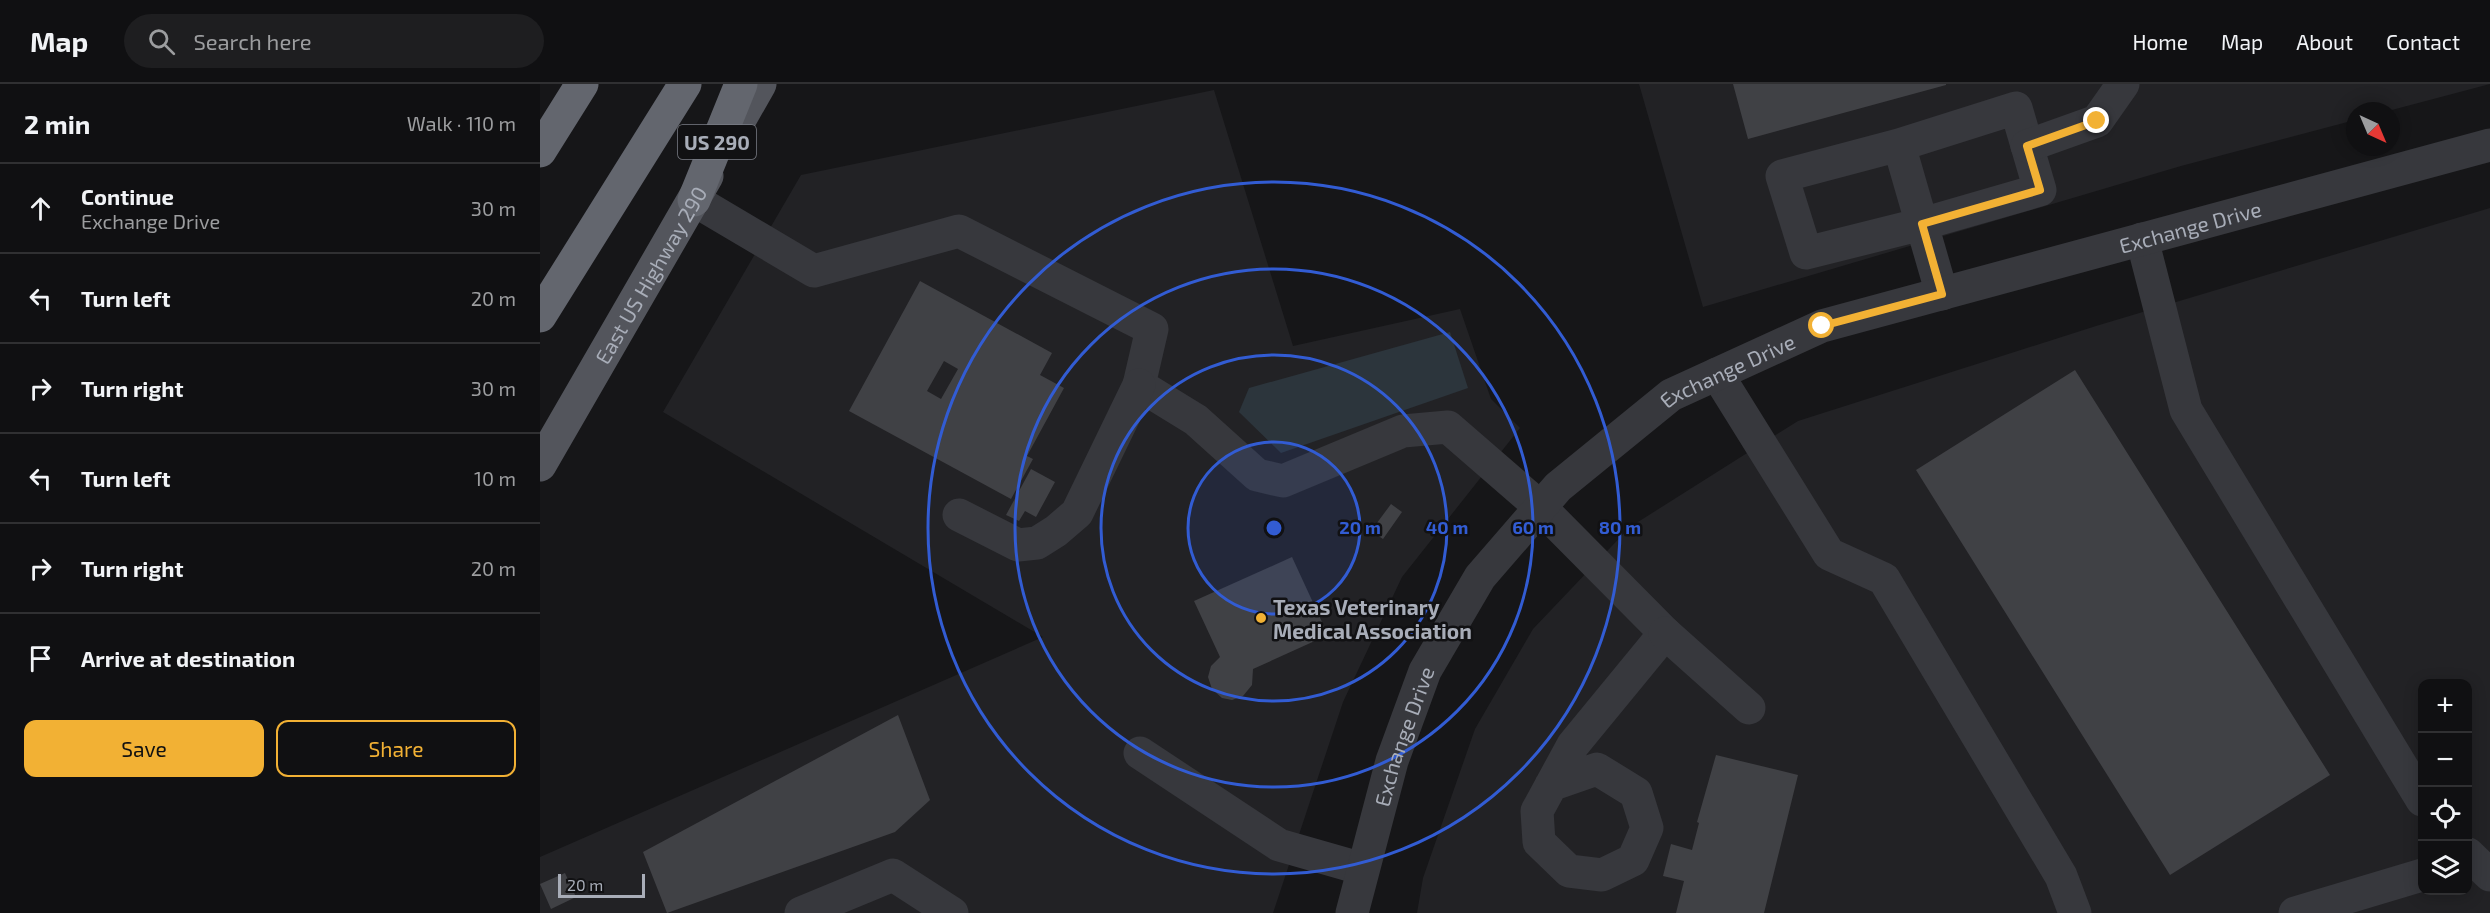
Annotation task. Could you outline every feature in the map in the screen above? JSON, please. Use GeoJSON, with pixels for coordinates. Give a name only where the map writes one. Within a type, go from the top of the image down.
{"type":"FeatureCollection","features":[{"type":"Feature","properties":{"kind":"highway"},"geometry":{"type":"LineString","coordinates":[[540,151],[582,84]]}},
{"type":"Feature","properties":{"kind":"highway"},"geometry":{"type":"LineString","coordinates":[[540,316],[685,84]]}},
{"type":"Feature","properties":{"kind":"highway","name":"US 290"},"geometry":{"type":"LineString","coordinates":[[693,200],[741,84]]}},
{"type":"Feature","properties":{"kind":"main road","name":"East US Highway 290"},"geometry":{"type":"LineString","coordinates":[[540,465],[760,84]]}},
{"type":"Feature","properties":{"kind":"street"},"geometry":{"type":"LineString","coordinates":[[2027,146],[2097,121],[2123,84]]}},
{"type":"Feature","properties":{"kind":"street"},"geometry":{"type":"LineString","coordinates":[[2016,108],[2040,190],[1922,224],[1806,253],[1782,176],[1899,145],[2016,108]]}},
{"type":"Feature","properties":{"kind":"street"},"geometry":{"type":"LineString","coordinates":[[1899,145],[1942,294]]}},
{"type":"Feature","properties":{"kind":"street","name":"Exchange Drive"},"geometry":{"type":"LineString","coordinates":[[1352,913],[1392,761],[1425,671],[1480,577],[1539,506],[1558,487],[1671,396],[1822,326],[2490,145]]}},
{"type":"Feature","properties":{"kind":"street"},"geometry":{"type":"LineString","coordinates":[[693,200],[814,271],[959,231],[1152,329],[1139,385],[1077,513],[1037,543],[1018,546],[959,515]]}},
{"type":"Feature","properties":{"kind":"street"},"geometry":{"type":"LineString","coordinates":[[2142,239],[2186,410],[2418,793]]}},
{"type":"Feature","properties":{"kind":"street"},"geometry":{"type":"LineString","coordinates":[[1717,374],[1828,554],[1884,579],[2061,876],[2075,913]]}},
{"type":"Feature","properties":{"kind":"street"},"geometry":{"type":"LineString","coordinates":[[1139,385],[1196,420],[1257,476],[1283,481],[1403,431],[1448,428],[1539,506],[1665,633],[1749,708]]}},
{"type":"Feature","properties":{"kind":"street"},"geometry":{"type":"LineString","coordinates":[[1551,785],[1573,745],[1665,633]]}},
{"type":"Feature","properties":{"kind":"street"},"geometry":{"type":"LineString","coordinates":[[1140,753],[1279,845],[1363,869]]}},
{"type":"Feature","properties":{"kind":"street"},"geometry":{"type":"LineString","coordinates":[[2472,858],[2490,877]]}},
{"type":"Feature","properties":{"kind":"street"},"geometry":{"type":"LineString","coordinates":[[801,913],[892,875],[952,913]]}},
{"type":"Feature","properties":{"kind":"street"},"geometry":{"type":"LineString","coordinates":[[2295,913],[2418,876]]}},
{"type":"Feature","properties":{"kind":"street"},"geometry":{"type":"LineString","coordinates":[[2472,877],[2490,877]]}},
{"type":"Feature","properties":{"kind":"shaded area"},"geometry":{"type":"Polygon","coordinates":[[[1639,84],[2490,84],[2400,108],[2400,102],[2346,102],[2346,122],[2181,166],[1703,307],[1639,84]]]}},
{"type":"Feature","properties":{"kind":"shaded area"},"geometry":{"type":"Polygon","coordinates":[[[1214,90],[1293,346],[1460,309],[1491,399],[1520,428],[1402,577],[1343,702],[1273,913],[540,913],[540,857],[1043,637],[663,412],[801,175],[1214,90]]]}},
{"type":"Feature","properties":{"kind":"shaded area"},"geometry":{"type":"Polygon","coordinates":[[[2490,208],[2490,913],[1417,913],[1423,878],[1475,729],[1533,629],[1630,527],[1798,421],[2096,326],[2490,208]]]}},
{"type":"Feature","properties":{"kind":"shaded area"},"geometry":{"type":"Polygon","coordinates":[[[1450,332],[1468,388],[1281,453],[1239,412],[1249,388],[1450,332]]]}},
{"type":"Feature","properties":{"kind":"building"},"geometry":{"type":"Polygon","coordinates":[[[1733,84],[1946,84],[1946,85],[1748,139],[1733,84]]]}},
{"type":"Feature","properties":{"kind":"building"},"geometry":{"type":"Polygon","coordinates":[[[920,281],[1052,353],[1040,375],[1064,388],[1027,456],[1033,459],[1011,499],[849,411],[920,281]],[[944,361],[927,391],[941,399],[958,369],[944,361]]]}},
{"type":"Feature","properties":{"kind":"building"},"geometry":{"type":"Polygon","coordinates":[[[2075,370],[2330,775],[2170,875],[1916,470],[2075,370]]]}},
{"type":"Feature","properties":{"kind":"building"},"geometry":{"type":"Polygon","coordinates":[[[1031,469],[1055,482],[1036,517],[1025,511],[1019,521],[1006,515],[1031,469]]]}},
{"type":"Feature","properties":{"kind":"building"},"geometry":{"type":"Polygon","coordinates":[[[1391,504],[1402,512],[1383,539],[1371,531],[1391,504]]]}},
{"type":"Feature","properties":{"kind":"building","name":"Texas Veterinary Medical Association"},"geometry":{"type":"Polygon","coordinates":[[[1292,557],[1328,635],[1253,669],[1252,685],[1243,696],[1232,700],[1222,698],[1212,689],[1208,677],[1211,666],[1220,657],[1194,601],[1292,557]]]}},
{"type":"Feature","properties":{"kind":"building"},"geometry":{"type":"Polygon","coordinates":[[[898,715],[930,800],[895,832],[667,913],[643,852],[898,715]]]}},
{"type":"Feature","properties":{"kind":"building"},"geometry":{"type":"Polygon","coordinates":[[[1716,755],[1798,775],[1764,913],[1676,913],[1684,881],[1663,876],[1671,844],[1692,850],[1699,823],[1697,822],[1716,755]]]}},
{"type":"Feature","properties":{"kind":"building"},"geometry":{"type":"Polygon","coordinates":[[[565,873],[576,897],[551,909],[540,884],[565,873]]]}},
{"type":"Feature","properties":{"kind":"place","name":"Texas Veterinary Medical Association"},"geometry":{"type":"Point","coordinates":[1261,618]}},
{"type":"Feature","properties":{"kind":"route"},"geometry":{"type":"LineString","coordinates":[[1822,326],[1942,294],[1922,224],[2040,190],[2027,146],[2097,121]]}}]}
